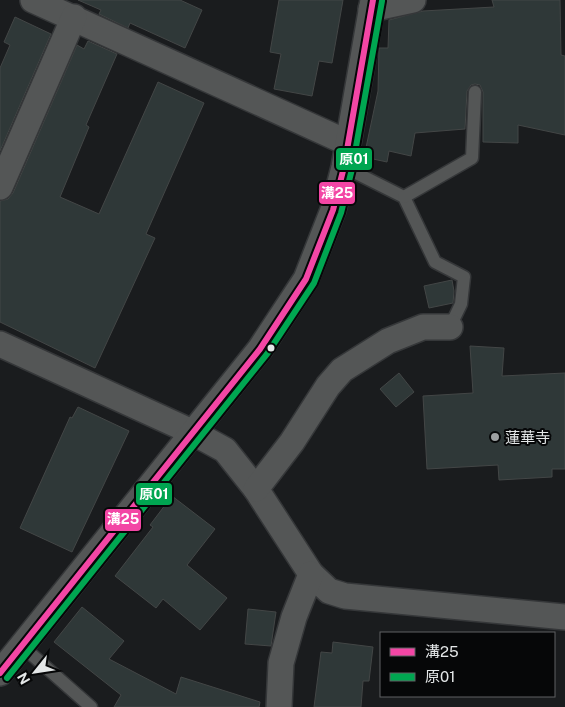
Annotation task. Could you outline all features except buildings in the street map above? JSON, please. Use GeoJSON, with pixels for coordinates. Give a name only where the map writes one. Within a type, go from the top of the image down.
{"type":"FeatureCollection","features":[{"type":"Feature","properties":{"kind":"street"},"geometry":{"type":"LineString","coordinates":[[33,0],[348,143]]}},
{"type":"Feature","properties":{"kind":"street"},"geometry":{"type":"LineString","coordinates":[[0,673],[260,349],[306,279],[333,210],[344,167],[372,4],[413,0]]}},
{"type":"Feature","properties":{"kind":"street"},"geometry":{"type":"LineString","coordinates":[[0,187],[74,17]]}},
{"type":"Feature","properties":{"kind":"street"},"geometry":{"type":"LineString","coordinates":[[256,489],[292,442],[328,386],[342,370],[388,341],[423,327],[450,327]]}},
{"type":"Feature","properties":{"kind":"street"},"geometry":{"type":"LineString","coordinates":[[0,344],[192,432],[226,450],[256,489],[311,574],[329,591],[345,596],[565,617]]}},
{"type":"Feature","properties":{"kind":"street"},"geometry":{"type":"LineString","coordinates":[[279,707],[281,663],[294,617],[311,574]]}},
{"type":"Feature","properties":{"kind":"lane"},"geometry":{"type":"LineString","coordinates":[[404,197],[472,158],[475,92]]}},
{"type":"Feature","properties":{"kind":"lane"},"geometry":{"type":"LineString","coordinates":[[344,167],[404,197],[435,262],[464,277],[462,304],[450,327]]}},
{"type":"Feature","properties":{"kind":"lane"},"geometry":{"type":"LineString","coordinates":[[22,646],[91,707]]}},
{"type":"Feature","properties":{"kind":"transit line","name":"溝25"},"geometry":{"type":"LineString","coordinates":[[0,673],[260,349],[306,279],[333,210],[344,167],[373,0]]}},
{"type":"Feature","properties":{"kind":"transit line","name":"原01"},"geometry":{"type":"LineString","coordinates":[[7,678],[267,354],[314,283],[341,213],[352,169],[382,1]]}},
{"type":"Feature","properties":{"kind":"place","name":"蓮華寺"},"geometry":{"type":"Point","coordinates":[495,437]}}]}
